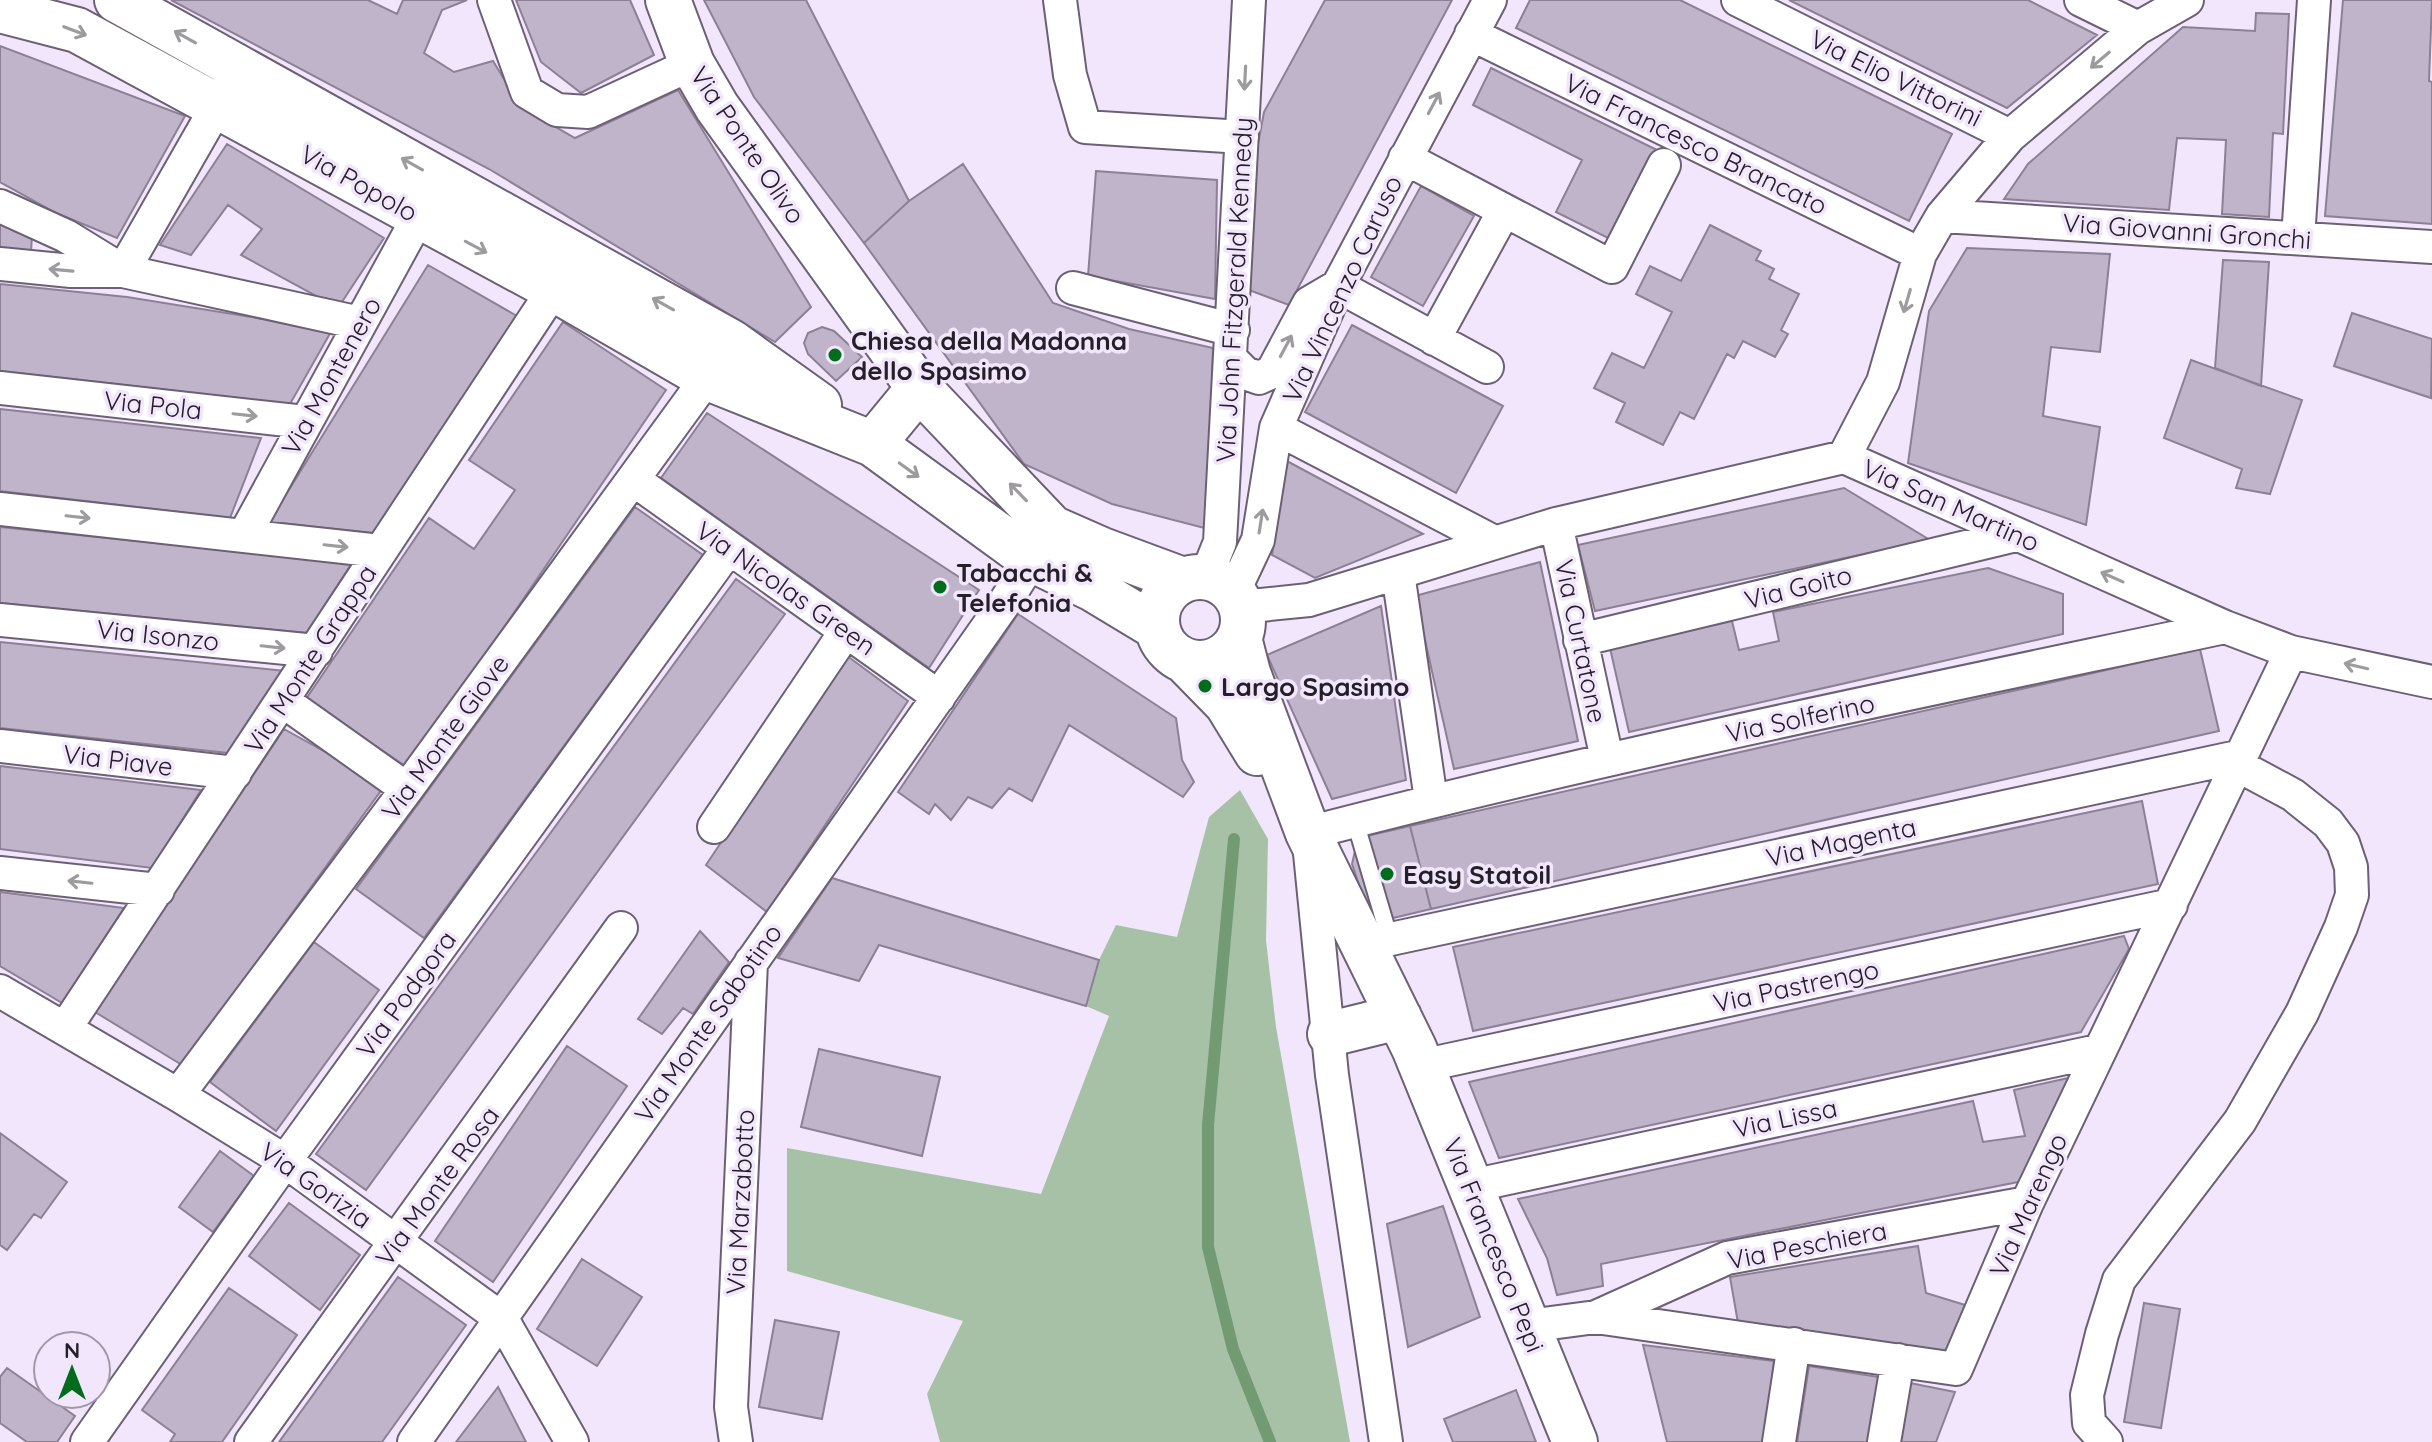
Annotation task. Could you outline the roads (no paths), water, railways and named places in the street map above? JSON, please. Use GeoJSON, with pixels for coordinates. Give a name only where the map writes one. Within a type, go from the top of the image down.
{"type":"FeatureCollection","features":[{"type":"Feature","properties":{"kind":"main road","name":"Via Popolo"},"geometry":{"type":"LineString","coordinates":[[117,0],[731,342],[873,444]]}},
{"type":"Feature","properties":{"kind":"main road","name":"Via Ponte Olivo"},"geometry":{"type":"LineString","coordinates":[[668,0],[692,64],[717,107],[919,388],[1042,543]]}},
{"type":"Feature","properties":{"kind":"main road","name":"Via Popolo"},"geometry":{"type":"LineString","coordinates":[[0,10],[77,30],[554,289],[708,378],[873,444]]}},
{"type":"Feature","properties":{"kind":"main road"},"geometry":{"type":"LineString","coordinates":[[919,388],[873,444],[1042,543],[1093,589],[1156,627],[1166,648],[1185,661],[1227,704],[1308,833]]}},
{"type":"Feature","properties":{"kind":"main road"},"geometry":{"type":"LineString","coordinates":[[1042,543],[1102,550],[1229,600]]}},
{"type":"Feature","properties":{"kind":"main road"},"geometry":{"type":"LineString","coordinates":[[1156,627],[1161,599],[1171,588],[1229,600]]}},
{"type":"Feature","properties":{"kind":"main road"},"geometry":{"type":"LineString","coordinates":[[1185,661],[1211,662],[1222,657],[1229,600]]}},
{"type":"Feature","properties":{"kind":"main road"},"geometry":{"type":"LineString","coordinates":[[1229,600],[1248,673],[1308,833]]}},
{"type":"Feature","properties":{"kind":"main road","name":"Via Francesco Pepi"},"geometry":{"type":"LineString","coordinates":[[1308,833],[1377,942],[1411,1044],[1575,1442]]}},
{"type":"Feature","properties":{"kind":"main road"},"geometry":{"type":"LineString","coordinates":[[1330,1034],[1411,1044]]}},
{"type":"Feature","properties":{"kind":"street"},"geometry":{"type":"LineString","coordinates":[[494,0],[527,92],[557,110],[588,112],[692,64]]}},
{"type":"Feature","properties":{"kind":"street"},"geometry":{"type":"LineString","coordinates":[[1060,0],[1070,75],[1085,127],[1242,137]]}},
{"type":"Feature","properties":{"kind":"street","name":"Via John Fitzgerald Kennedy"},"geometry":{"type":"LineString","coordinates":[[1229,600],[1220,542],[1249,0]]}},
{"type":"Feature","properties":{"kind":"street","name":"Via Vincenzo Caruso"},"geometry":{"type":"LineString","coordinates":[[1229,600],[1258,540],[1276,428],[1338,286],[1490,0]]}},
{"type":"Feature","properties":{"kind":"street","name":"Via Elio Vittorini"},"geometry":{"type":"LineString","coordinates":[[1738,0],[2010,136]]}},
{"type":"Feature","properties":{"kind":"street"},"geometry":{"type":"LineString","coordinates":[[2081,0],[2138,28]]}},
{"type":"Feature","properties":{"kind":"street"},"geometry":{"type":"LineString","coordinates":[[1844,457],[1883,382],[1920,254],[1942,216],[2010,136],[2138,28],[2187,0]]}},
{"type":"Feature","properties":{"kind":"street"},"geometry":{"type":"LineString","coordinates":[[2298,238],[2314,0]]}},
{"type":"Feature","properties":{"kind":"street","name":"Via Francesco Brancato"},"geometry":{"type":"LineString","coordinates":[[1471,34],[1920,254]]}},
{"type":"Feature","properties":{"kind":"street"},"geometry":{"type":"LineString","coordinates":[[123,271],[240,68]]}},
{"type":"Feature","properties":{"kind":"street"},"geometry":{"type":"LineString","coordinates":[[1405,158],[1612,267],[1664,165]]}},
{"type":"Feature","properties":{"kind":"street"},"geometry":{"type":"LineString","coordinates":[[0,206],[66,236],[123,271]]}},
{"type":"Feature","properties":{"kind":"street"},"geometry":{"type":"LineString","coordinates":[[1434,339],[1504,211]]}},
{"type":"Feature","properties":{"kind":"street","name":"Via Montenero"},"geometry":{"type":"LineString","coordinates":[[244,536],[419,216]]}},
{"type":"Feature","properties":{"kind":"street","name":"Via Giovanni Gronchi"},"geometry":{"type":"LineString","coordinates":[[1942,216],[2432,247]]}},
{"type":"Feature","properties":{"kind":"street"},"geometry":{"type":"LineString","coordinates":[[0,264],[71,271],[123,271],[360,323]]}},
{"type":"Feature","properties":{"kind":"street"},"geometry":{"type":"LineString","coordinates":[[1073,288],[1232,345],[1245,373],[1259,378],[1272,372],[1309,303],[1338,286],[1487,367]]}},
{"type":"Feature","properties":{"kind":"street","name":"Via Monte Grappa"},"geometry":{"type":"LineString","coordinates":[[66,1027],[554,289]]}},
{"type":"Feature","properties":{"kind":"street","name":"Via Monte Giove"},"geometry":{"type":"LineString","coordinates":[[178,1095],[634,480],[731,342]]}},
{"type":"Feature","properties":{"kind":"street","name":"Via Pola"},"geometry":{"type":"LineString","coordinates":[[0,388],[305,422]]}},
{"type":"Feature","properties":{"kind":"street"},"geometry":{"type":"LineString","coordinates":[[1276,428],[1494,542]]}},
{"type":"Feature","properties":{"kind":"street","name":"Via San Martino"},"geometry":{"type":"LineString","coordinates":[[1229,600],[1309,600],[1556,524],[1844,457],[2225,627],[2291,652],[2432,682]]}},
{"type":"Feature","properties":{"kind":"street","name":"Via Nicolas Green"},"geometry":{"type":"LineString","coordinates":[[634,480],[939,697]]}},
{"type":"Feature","properties":{"kind":"street"},"geometry":{"type":"LineString","coordinates":[[0,509],[380,551]]}},
{"type":"Feature","properties":{"kind":"street","name":"Via Curtatone"},"geometry":{"type":"LineString","coordinates":[[1556,524],[1607,759]]}},
{"type":"Feature","properties":{"kind":"street","name":"Via Goito"},"geometry":{"type":"LineString","coordinates":[[1580,640],[2016,535]]}},
{"type":"Feature","properties":{"kind":"street","name":"Via Monte Sabotino"},"geometry":{"type":"LineString","coordinates":[[414,1442],[939,697],[1042,543]]}},
{"type":"Feature","properties":{"kind":"street","name":"Via Podgora"},"geometry":{"type":"LineString","coordinates":[[87,1442],[285,1161],[729,548]]}},
{"type":"Feature","properties":{"kind":"street"},"geometry":{"type":"LineString","coordinates":[[1398,573],[1431,800]]}},
{"type":"Feature","properties":{"kind":"street","name":"Via Isonzo"},"geometry":{"type":"LineString","coordinates":[[0,620],[316,651]]}},
{"type":"Feature","properties":{"kind":"street","name":"Via Solferino"},"geometry":{"type":"LineString","coordinates":[[1308,833],[1431,800],[1607,759],[2225,627]]}},
{"type":"Feature","properties":{"kind":"street"},"geometry":{"type":"LineString","coordinates":[[714,827],[846,631]]}},
{"type":"Feature","properties":{"kind":"street","name":"Via Marengo"},"geometry":{"type":"LineString","coordinates":[[1528,1326],[1596,1317],[1956,1369],[2027,1203],[2098,1051],[2291,652]]}},
{"type":"Feature","properties":{"kind":"street"},"geometry":{"type":"LineString","coordinates":[[283,701],[407,789]]}},
{"type":"Feature","properties":{"kind":"street","name":"Via Piave"},"geometry":{"type":"LineString","coordinates":[[0,746],[235,773]]}},
{"type":"Feature","properties":{"kind":"street"},"geometry":{"type":"LineString","coordinates":[[2106,1442],[2089,1423],[2087,1395],[2119,1280],[2240,1121],[2302,1013],[2352,895],[2351,867],[2343,843],[2328,823],[2293,795],[2239,761]]}},
{"type":"Feature","properties":{"kind":"street","name":"Via Magenta"},"geometry":{"type":"LineString","coordinates":[[1377,942],[2239,761]]}},
{"type":"Feature","properties":{"kind":"street"},"geometry":{"type":"LineString","coordinates":[[1308,833],[1332,1075],[1386,1442]]}},
{"type":"Feature","properties":{"kind":"street"},"geometry":{"type":"LineString","coordinates":[[0,873],[158,890]]}},
{"type":"Feature","properties":{"kind":"street","name":"Via Pastrengo"},"geometry":{"type":"LineString","coordinates":[[1411,1044],[2171,905]]}},
{"type":"Feature","properties":{"kind":"street","name":"Via Monte Rosa"},"geometry":{"type":"LineString","coordinates":[[251,1442],[621,928]]}},
{"type":"Feature","properties":{"kind":"street","name":"Via Marzabotto"},"geometry":{"type":"LineString","coordinates":[[736,1442],[731,1407],[751,962]]}},
{"type":"Feature","properties":{"kind":"street","name":"Via Gorizia"},"geometry":{"type":"LineString","coordinates":[[0,991],[66,1027],[285,1161],[502,1319],[572,1442]]}},
{"type":"Feature","properties":{"kind":"street","name":"Via Lissa"},"geometry":{"type":"LineString","coordinates":[[1471,1186],[2098,1051]]}},
{"type":"Feature","properties":{"kind":"street","name":"Via Peschiera"},"geometry":{"type":"LineString","coordinates":[[1596,1317],[1727,1258],[2027,1203]]}},
{"type":"Feature","properties":{"kind":"street"},"geometry":{"type":"LineString","coordinates":[[1779,1442],[1794,1344]]}},
{"type":"Feature","properties":{"kind":"street"},"geometry":{"type":"LineString","coordinates":[[1884,1442],[1898,1360]]}},
{"type":"Feature","properties":{"kind":"lane"},"geometry":{"type":"LineString","coordinates":[[1366,818],[1377,942]]}},
{"type":"Feature","properties":{"kind":"waterway"},"geometry":{"type":"LineString","coordinates":[[1234,839],[1208,1125],[1208,1247],[1233,1349],[1270,1442]]}},
{"type":"Feature","properties":{"kind":"place","name":"Chiesa della Madonna dello Spasimo"},"geometry":{"type":"Point","coordinates":[835,355]}},
{"type":"Feature","properties":{"kind":"place","name":"Tabacchi & Telefonia"},"geometry":{"type":"Point","coordinates":[940,587]}},
{"type":"Feature","properties":{"kind":"place","name":"Largo Spasimo"},"geometry":{"type":"Point","coordinates":[1205,686]}},
{"type":"Feature","properties":{"kind":"place","name":"Easy Statoil"},"geometry":{"type":"Point","coordinates":[1387,874]}}]}
